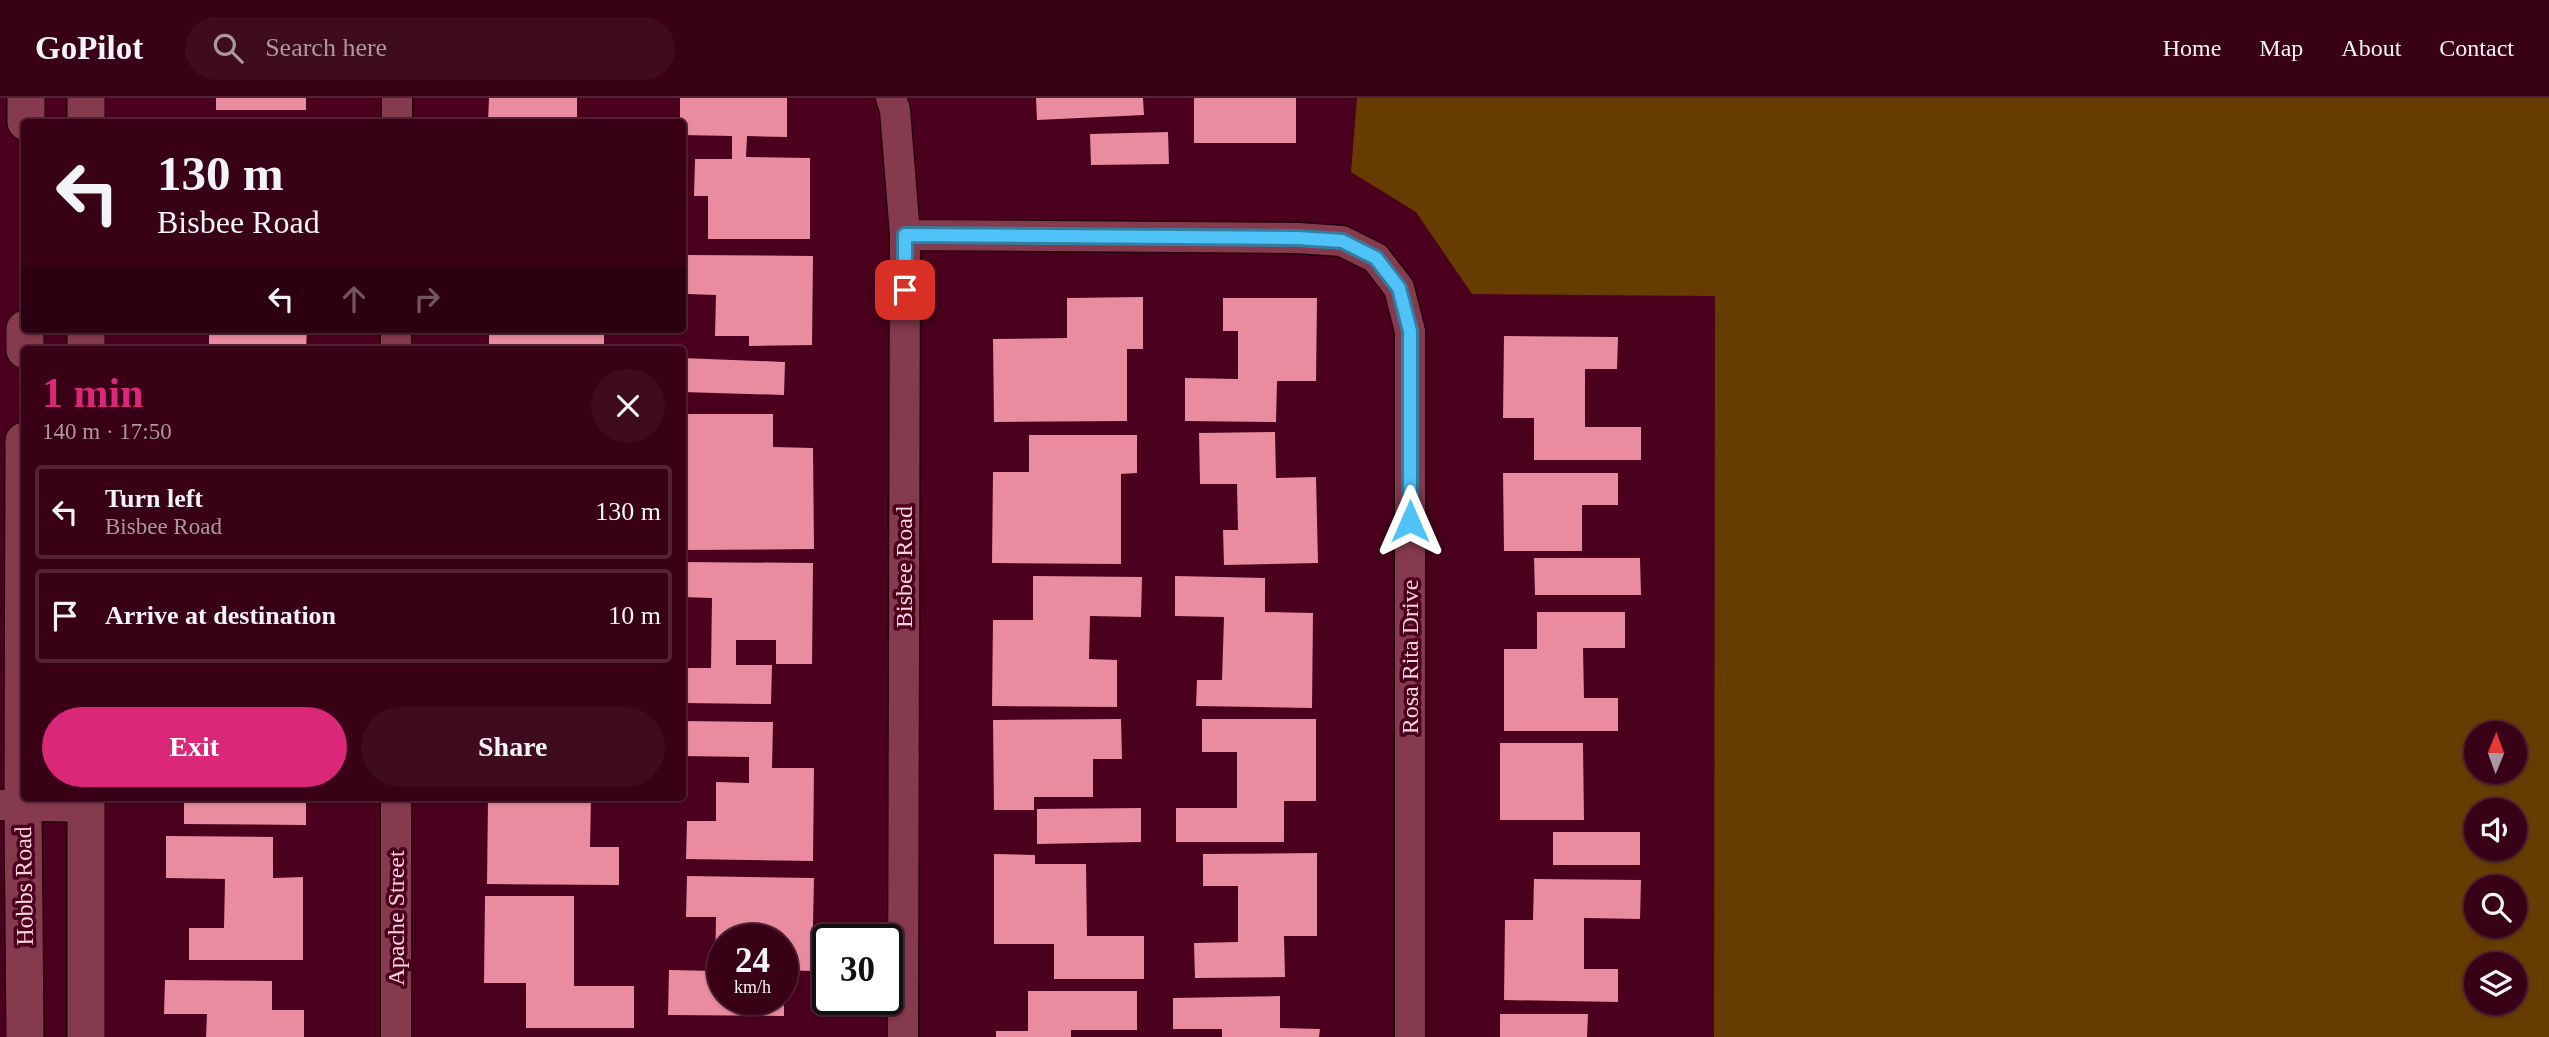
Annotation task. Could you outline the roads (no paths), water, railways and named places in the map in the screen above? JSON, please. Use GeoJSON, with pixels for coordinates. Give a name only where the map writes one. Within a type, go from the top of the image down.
{"type":"FeatureCollection","features":[{"type":"Feature","properties":{"kind":"street"},"geometry":{"type":"LineString","coordinates":[[26,98],[26,119]]}},
{"type":"Feature","properties":{"kind":"street"},"geometry":{"type":"LineString","coordinates":[[86,98],[86,119]]}},
{"type":"Feature","properties":{"kind":"street"},"geometry":{"type":"LineString","coordinates":[[397,98],[397,119]]}},
{"type":"Feature","properties":{"kind":"street","name":"Bisbee Road"},"geometry":{"type":"LineString","coordinates":[[891,98],[895,110],[905,235],[903,1037]]}},
{"type":"Feature","properties":{"kind":"street","name":"Rosa Rita Drive"},"geometry":{"type":"LineString","coordinates":[[905,235],[1298,238],[1342,241],[1376,258],[1399,288],[1410,331],[1410,1037]]}},
{"type":"Feature","properties":{"kind":"street","name":"Hobbs Road"},"geometry":{"type":"LineString","coordinates":[[21,532],[12,805],[25,1037]]}},
{"type":"Feature","properties":{"kind":"street","name":"Apache Street"},"geometry":{"type":"LineString","coordinates":[[396,801],[396,1037]]}},
{"type":"Feature","properties":{"kind":"street"},"geometry":{"type":"LineString","coordinates":[[12,805],[86,802],[86,1037]]}}]}
